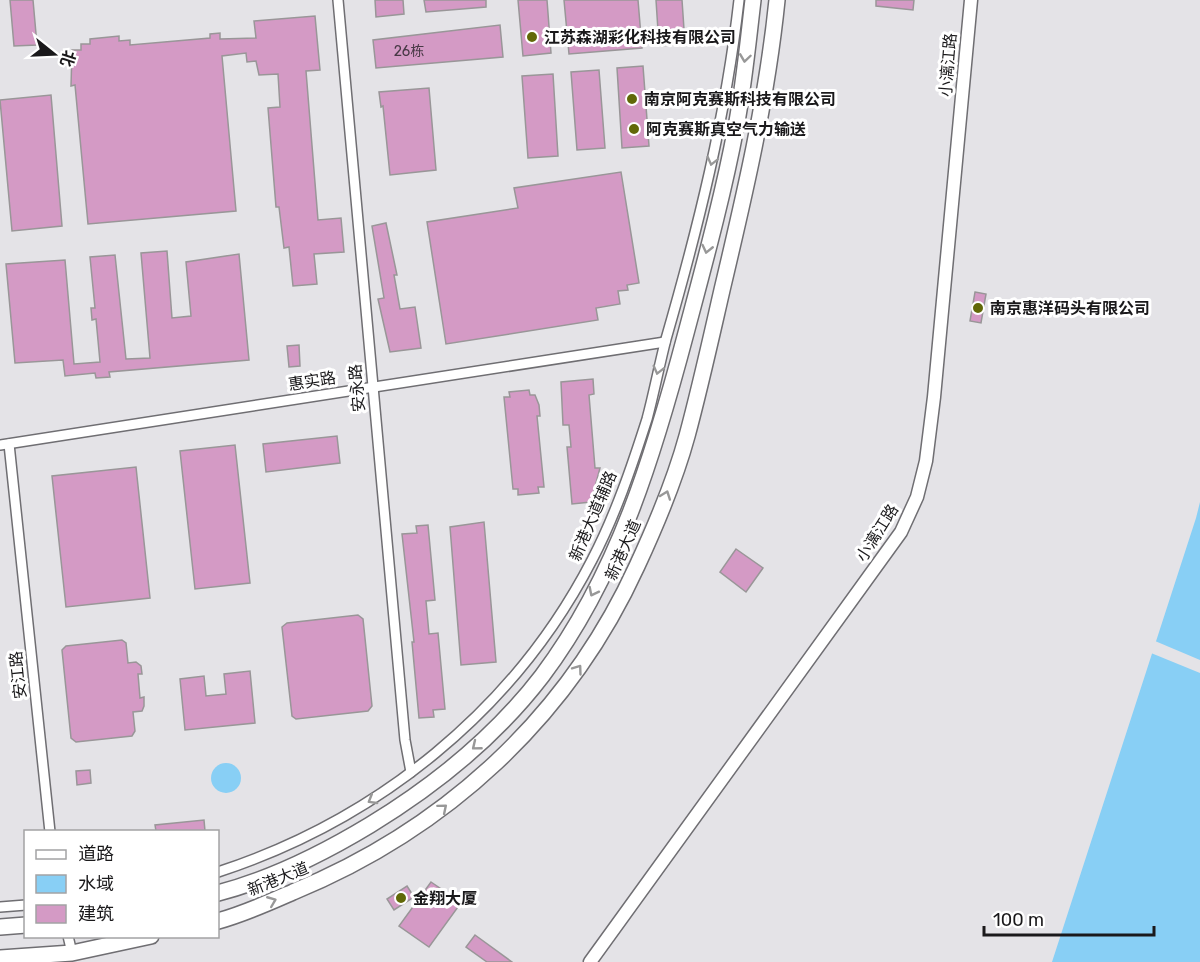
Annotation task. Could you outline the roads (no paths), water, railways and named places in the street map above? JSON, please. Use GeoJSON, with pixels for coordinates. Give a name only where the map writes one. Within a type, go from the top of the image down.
{"type":"FeatureCollection","features":[{"type":"Feature","properties":{"kind":"main road","name":"新港大道"},"geometry":{"type":"LineString","coordinates":[[219,893],[240,887],[325,852],[409,801],[486,738],[541,676],[582,614],[626,529],[661,427],[736,127],[753,0]]}},
{"type":"Feature","properties":{"kind":"main road","name":"新港大道"},"geometry":{"type":"LineString","coordinates":[[219,921],[329,878],[386,848],[436,814],[516,744],[553,704],[594,646],[637,567],[686,439],[750,175],[769,77],[777,0]]}},
{"type":"Feature","properties":{"kind":"main road"},"geometry":{"type":"LineString","coordinates":[[0,927],[24,925]]}},
{"type":"Feature","properties":{"kind":"main road"},"geometry":{"type":"LineString","coordinates":[[0,958],[72,953],[142,938]]}},
{"type":"Feature","properties":{"kind":"street","name":"安永路"},"geometry":{"type":"LineString","coordinates":[[338,0],[371,387],[405,740],[411,772]]}},
{"type":"Feature","properties":{"kind":"street","name":"新港大道辅路"},"geometry":{"type":"LineString","coordinates":[[219,872],[269,854],[332,824],[411,772],[473,721],[515,675],[558,619],[592,560],[623,488],[647,417],[665,342],[687,271],[721,123],[739,0]]}},
{"type":"Feature","properties":{"kind":"street","name":"小漓江路"},"geometry":{"type":"LineString","coordinates":[[590,962],[901,532],[918,497],[926,460],[934,397],[971,0]]}},
{"type":"Feature","properties":{"kind":"street","name":"惠实路"},"geometry":{"type":"LineString","coordinates":[[5,445],[665,342]]}},
{"type":"Feature","properties":{"kind":"street","name":"安江路"},"geometry":{"type":"LineString","coordinates":[[5,445],[50,830]]}},
{"type":"Feature","properties":{"kind":"street"},"geometry":{"type":"LineString","coordinates":[[0,908],[24,905]]}},
{"type":"Feature","properties":{"kind":"street"},"geometry":{"type":"LineString","coordinates":[[68,938],[72,953]]}},
{"type":"Feature","properties":{"kind":"water"},"geometry":{"type":"Polygon","coordinates":[[[1200,502],[1200,962],[1052,962],[1196,518],[1200,502]]]}},
{"type":"Feature","properties":{"kind":"water"},"geometry":{"type":"Polygon","coordinates":[[[226,763],[236,768],[241,778],[236,788],[226,793],[216,788],[211,778],[216,768],[226,763]]]}},
{"type":"Feature","properties":{"kind":"place","name":"江苏森湖彩化科技有限公司"},"geometry":{"type":"Point","coordinates":[532,37]}},
{"type":"Feature","properties":{"kind":"place","name":"南京阿克赛斯科技有限公司"},"geometry":{"type":"Point","coordinates":[632,99]}},
{"type":"Feature","properties":{"kind":"place","name":"阿克赛斯真空气力输送"},"geometry":{"type":"Point","coordinates":[634,129]}},
{"type":"Feature","properties":{"kind":"place","name":"南京惠洋码头有限公司"},"geometry":{"type":"Point","coordinates":[978,308]}},
{"type":"Feature","properties":{"kind":"place","name":"金翔大厦"},"geometry":{"type":"Point","coordinates":[401,898]}}]}
